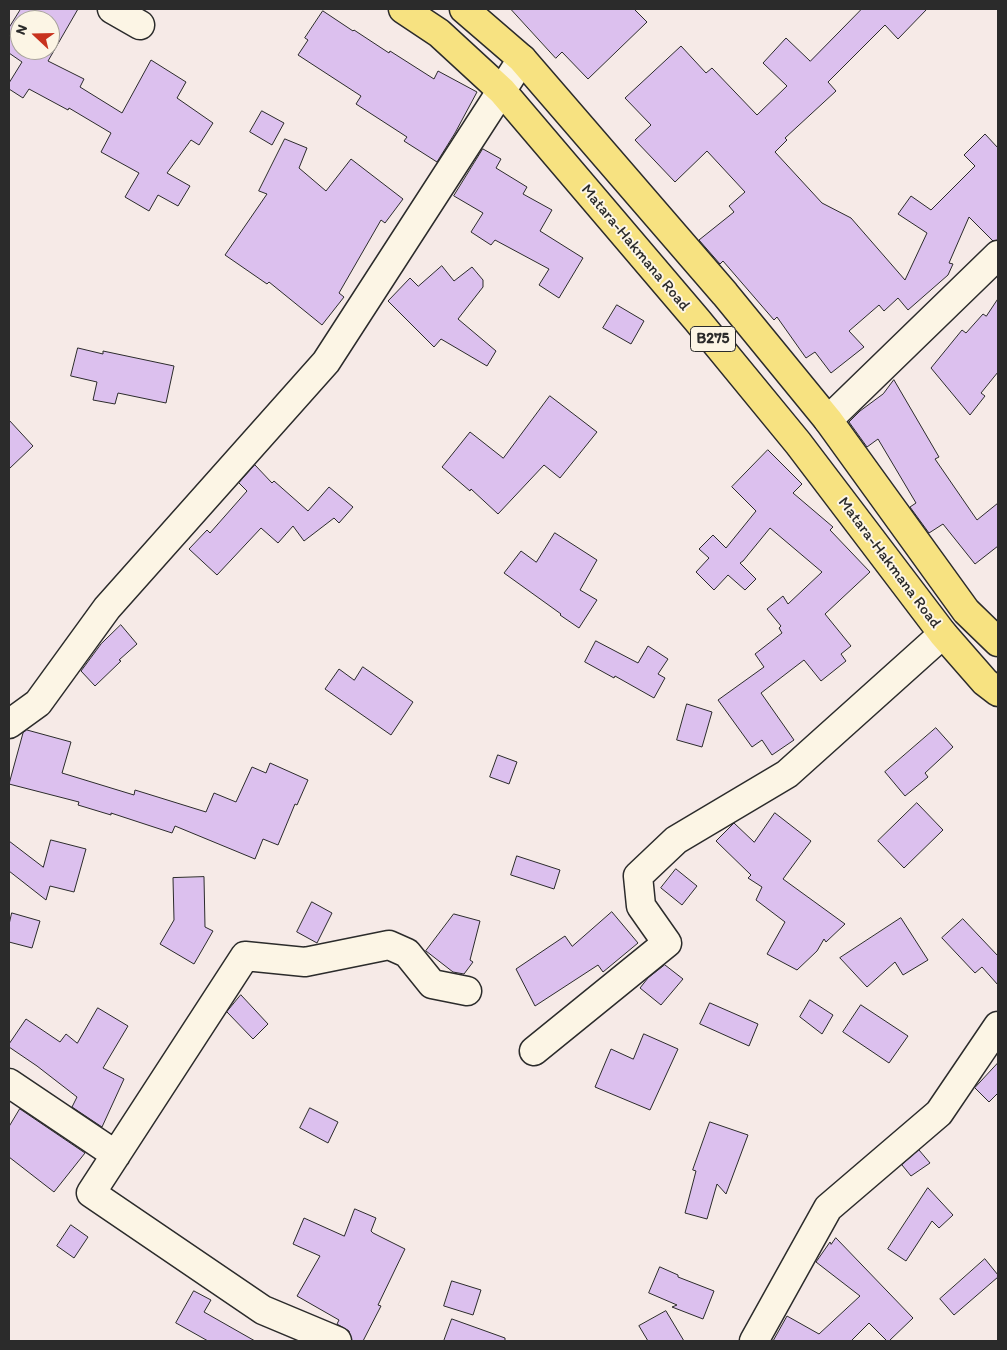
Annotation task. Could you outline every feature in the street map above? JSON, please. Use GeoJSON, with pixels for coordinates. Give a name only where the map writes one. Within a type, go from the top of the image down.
{"type":"FeatureCollection","features":[{"type":"Feature","properties":{"kind":"main road","name":"Matara-Hakmana Road"},"geometry":{"type":"LineString","coordinates":[[403,9],[439,33],[502,91],[697,320],[798,443],[942,634],[985,682],[998,692]]}},
{"type":"Feature","properties":{"kind":"main road","name":"Matara-Hakmana Road"},"geometry":{"type":"LineString","coordinates":[[464,9],[522,59],[725,294],[828,420],[966,610],[998,642]]}},
{"type":"Feature","properties":{"kind":"street"},"geometry":{"type":"LineString","coordinates":[[112,9],[140,25]]}},
{"type":"Feature","properties":{"kind":"street"},"geometry":{"type":"LineString","coordinates":[[9,724],[38,704],[107,608],[326,362],[522,59]]}},
{"type":"Feature","properties":{"kind":"street"},"geometry":{"type":"LineString","coordinates":[[828,420],[998,256]]}},
{"type":"Feature","properties":{"kind":"street"},"geometry":{"type":"LineString","coordinates":[[534,1052],[667,943],[641,906],[638,876],[676,840],[787,774],[942,634]]}},
{"type":"Feature","properties":{"kind":"street"},"geometry":{"type":"LineString","coordinates":[[337,1341],[263,1310],[91,1193],[245,956],[305,962],[389,946],[407,953],[432,984],[467,991]]}},
{"type":"Feature","properties":{"kind":"street"},"geometry":{"type":"LineString","coordinates":[[754,1341],[828,1208],[939,1113],[998,1026]]}},
{"type":"Feature","properties":{"kind":"street"},"geometry":{"type":"LineString","coordinates":[[9,1083],[116,1156]]}},
{"type":"Feature","properties":{"kind":"building"},"geometry":{"type":"Polygon","coordinates":[[[21,9],[78,9],[60,40],[60,10],[20,10],[21,9]]]}},
{"type":"Feature","properties":{"kind":"building"},"geometry":{"type":"Polygon","coordinates":[[[511,9],[634,9],[647,22],[588,79],[562,52],[556,58],[511,9]]]}},
{"type":"Feature","properties":{"kind":"building"},"geometry":{"type":"Polygon","coordinates":[[[862,9],[927,9],[898,39],[885,25],[828,82],[836,91],[785,138],[787,140],[775,152],[822,203],[851,218],[905,280],[927,233],[898,214],[911,196],[931,210],[975,166],[964,155],[985,134],[998,148],[998,240],[993,241],[969,217],[949,263],[953,264],[948,275],[908,310],[898,298],[884,311],[879,305],[849,331],[864,347],[831,373],[815,352],[806,358],[777,317],[774,320],[723,261],[720,264],[699,240],[734,212],[729,206],[745,192],[707,151],[675,182],[635,140],[651,125],[625,98],[681,46],[706,73],[712,68],[757,115],[787,86],[763,63],[786,38],[810,61],[862,9]]]}},
{"type":"Feature","properties":{"kind":"building"},"geometry":{"type":"Polygon","coordinates":[[[323,11],[434,79],[438,71],[477,92],[437,162],[404,141],[407,137],[356,104],[361,96],[298,55],[308,40],[305,38],[323,11]]]}},
{"type":"Feature","properties":{"kind":"building"},"geometry":{"type":"Polygon","coordinates":[[[10,26],[10,54],[9,28],[10,26]]]}},
{"type":"Feature","properties":{"kind":"building"},"geometry":{"type":"Polygon","coordinates":[[[19,60],[49,60],[84,79],[80,87],[122,113],[151,60],[186,82],[177,98],[213,123],[199,145],[191,140],[167,173],[190,186],[178,206],[158,195],[149,211],[125,197],[139,173],[101,152],[111,133],[69,108],[68,110],[29,89],[23,98],[9,89],[9,83],[22,62],[19,60]]]}},
{"type":"Feature","properties":{"kind":"building"},"geometry":{"type":"Polygon","coordinates":[[[262,111],[284,123],[272,145],[250,132],[262,111]]]}},
{"type":"Feature","properties":{"kind":"building"},"geometry":{"type":"Polygon","coordinates":[[[285,139],[307,148],[299,168],[326,191],[351,159],[403,199],[385,223],[381,220],[339,293],[344,297],[322,325],[269,282],[267,284],[225,255],[267,194],[259,191],[285,139]]]}},
{"type":"Feature","properties":{"kind":"building"},"geometry":{"type":"Polygon","coordinates":[[[483,149],[501,159],[496,168],[527,187],[523,194],[552,210],[540,231],[583,258],[559,298],[539,285],[549,269],[495,240],[491,245],[471,232],[483,213],[454,196],[483,149]]]}},
{"type":"Feature","properties":{"kind":"building"},"geometry":{"type":"Polygon","coordinates":[[[442,266],[454,281],[472,267],[483,280],[483,287],[458,319],[496,351],[487,366],[441,339],[434,347],[388,301],[410,278],[418,286],[442,266]]]}},
{"type":"Feature","properties":{"kind":"building"},"geometry":{"type":"Polygon","coordinates":[[[998,299],[998,372],[981,393],[985,396],[970,415],[931,368],[962,330],[966,333],[983,314],[986,316],[998,299]]]}},
{"type":"Feature","properties":{"kind":"building"},"geometry":{"type":"Polygon","coordinates":[[[617,305],[644,321],[631,344],[603,328],[617,305]]]}},
{"type":"Feature","properties":{"kind":"building"},"geometry":{"type":"Polygon","coordinates":[[[78,348],[103,354],[103,351],[174,366],[166,403],[118,393],[115,404],[93,400],[97,382],[71,376],[78,348]]]}},
{"type":"Feature","properties":{"kind":"building"},"geometry":{"type":"Polygon","coordinates":[[[894,380],[939,457],[935,459],[977,520],[998,503],[998,546],[975,564],[943,524],[929,533],[910,507],[916,503],[878,439],[867,447],[849,422],[883,394],[894,380]]]}},
{"type":"Feature","properties":{"kind":"building"},"geometry":{"type":"Polygon","coordinates":[[[550,396],[597,432],[560,478],[544,465],[498,514],[471,489],[470,491],[442,467],[470,432],[503,458],[550,396]]]}},
{"type":"Feature","properties":{"kind":"building"},"geometry":{"type":"Polygon","coordinates":[[[9,420],[33,446],[9,469],[9,420]]]}},
{"type":"Feature","properties":{"kind":"building"},"geometry":{"type":"Polygon","coordinates":[[[768,450],[802,484],[793,493],[833,527],[830,530],[870,572],[825,614],[851,646],[841,654],[846,661],[821,681],[804,660],[761,693],[794,740],[772,755],[762,740],[752,747],[718,700],[764,667],[755,654],[782,633],[779,628],[781,626],[767,609],[783,596],[788,604],[822,572],[770,528],[740,563],[756,579],[745,590],[728,575],[714,590],[696,572],[709,558],[699,549],[713,535],[726,548],[756,511],[732,487],[768,450]]]}},
{"type":"Feature","properties":{"kind":"building"},"geometry":{"type":"Polygon","coordinates":[[[255,465],[272,483],[274,481],[308,511],[329,487],[353,507],[339,523],[334,518],[304,541],[293,526],[278,543],[261,528],[217,575],[189,549],[207,530],[210,533],[247,491],[239,483],[255,465]]]}},
{"type":"Feature","properties":{"kind":"building"},"geometry":{"type":"Polygon","coordinates":[[[555,533],[597,560],[580,590],[597,600],[579,628],[504,573],[521,551],[536,562],[555,533]]]}},
{"type":"Feature","properties":{"kind":"building"},"geometry":{"type":"Polygon","coordinates":[[[121,625],[137,644],[95,686],[81,671],[101,644],[121,625]]]}},
{"type":"Feature","properties":{"kind":"building"},"geometry":{"type":"Polygon","coordinates":[[[596,641],[638,663],[648,646],[668,659],[658,674],[665,678],[654,698],[585,662],[596,641]]]}},
{"type":"Feature","properties":{"kind":"building"},"geometry":{"type":"Polygon","coordinates":[[[363,667],[413,702],[391,735],[325,689],[339,669],[354,680],[363,667]]]}},
{"type":"Feature","properties":{"kind":"building"},"geometry":{"type":"Polygon","coordinates":[[[687,704],[712,712],[702,747],[677,740],[687,704]]]}},
{"type":"Feature","properties":{"kind":"building"},"geometry":{"type":"Polygon","coordinates":[[[936,728],[953,747],[925,773],[928,777],[905,796],[885,772],[936,728]]]}},
{"type":"Feature","properties":{"kind":"building"},"geometry":{"type":"Polygon","coordinates":[[[27,730],[71,742],[62,773],[134,795],[135,790],[206,812],[214,793],[236,802],[252,767],[266,773],[270,763],[308,780],[297,805],[295,804],[278,845],[263,839],[255,859],[175,826],[172,833],[111,813],[111,815],[78,805],[79,802],[9,784],[23,733],[27,730]]]}},
{"type":"Feature","properties":{"kind":"building"},"geometry":{"type":"Polygon","coordinates":[[[498,755],[517,762],[509,784],[490,777],[498,755]]]}},
{"type":"Feature","properties":{"kind":"building"},"geometry":{"type":"Polygon","coordinates":[[[917,803],[943,830],[904,868],[878,841],[917,803]]]}},
{"type":"Feature","properties":{"kind":"building"},"geometry":{"type":"Polygon","coordinates":[[[775,813],[811,841],[783,879],[845,924],[826,942],[824,939],[817,951],[797,970],[767,954],[785,922],[756,900],[762,887],[748,878],[751,875],[716,841],[734,823],[754,842],[775,813]]]}},
{"type":"Feature","properties":{"kind":"building"},"geometry":{"type":"Polygon","coordinates":[[[51,840],[86,849],[74,892],[50,886],[46,900],[9,871],[9,841],[43,867],[51,840]]]}},
{"type":"Feature","properties":{"kind":"building"},"geometry":{"type":"Polygon","coordinates":[[[517,856],[560,870],[554,889],[511,875],[517,856]]]}},
{"type":"Feature","properties":{"kind":"building"},"geometry":{"type":"Polygon","coordinates":[[[676,869],[697,886],[682,905],[661,888],[676,869]]]}},
{"type":"Feature","properties":{"kind":"building"},"geometry":{"type":"Polygon","coordinates":[[[204,877],[205,927],[213,931],[194,964],[160,944],[174,920],[173,878],[204,877]]]}},
{"type":"Feature","properties":{"kind":"building"},"geometry":{"type":"Polygon","coordinates":[[[312,902],[332,913],[317,943],[297,932],[312,902]]]}},
{"type":"Feature","properties":{"kind":"building"},"geometry":{"type":"Polygon","coordinates":[[[612,912],[638,943],[603,972],[598,965],[535,1006],[516,969],[565,936],[572,946],[612,912]]]}},
{"type":"Feature","properties":{"kind":"building"},"geometry":{"type":"Polygon","coordinates":[[[12,913],[40,921],[32,948],[9,942],[9,925],[12,913]]]}},
{"type":"Feature","properties":{"kind":"building"},"geometry":{"type":"Polygon","coordinates":[[[454,914],[480,921],[470,960],[473,962],[464,974],[453,972],[426,951],[454,914]]]}},
{"type":"Feature","properties":{"kind":"building"},"geometry":{"type":"Polygon","coordinates":[[[901,918],[928,960],[903,975],[895,962],[867,987],[840,958],[901,918]]]}},
{"type":"Feature","properties":{"kind":"building"},"geometry":{"type":"Polygon","coordinates":[[[963,919],[998,956],[998,985],[982,967],[975,973],[942,938],[963,919]]]}},
{"type":"Feature","properties":{"kind":"building"},"geometry":{"type":"Polygon","coordinates":[[[665,965],[683,979],[661,1005],[640,988],[648,978],[665,965]]]}},
{"type":"Feature","properties":{"kind":"building"},"geometry":{"type":"Polygon","coordinates":[[[241,995],[268,1024],[253,1039],[227,1012],[241,995]]]}},
{"type":"Feature","properties":{"kind":"building"},"geometry":{"type":"Polygon","coordinates":[[[810,1000],[833,1015],[822,1034],[800,1017],[810,1000]]]}},
{"type":"Feature","properties":{"kind":"building"},"geometry":{"type":"Polygon","coordinates":[[[710,1003],[758,1024],[749,1046],[700,1024],[710,1003]]]}},
{"type":"Feature","properties":{"kind":"building"},"geometry":{"type":"Polygon","coordinates":[[[861,1005],[908,1036],[889,1063],[843,1032],[861,1005]]]}},
{"type":"Feature","properties":{"kind":"building"},"geometry":{"type":"Polygon","coordinates":[[[98,1008],[128,1026],[103,1068],[124,1079],[102,1127],[72,1107],[77,1097],[9,1047],[9,1044],[26,1019],[60,1042],[66,1034],[77,1043],[98,1008]]]}},
{"type":"Feature","properties":{"kind":"building"},"geometry":{"type":"Polygon","coordinates":[[[644,1034],[678,1049],[650,1110],[595,1087],[611,1049],[633,1059],[644,1034]]]}},
{"type":"Feature","properties":{"kind":"building"},"geometry":{"type":"Polygon","coordinates":[[[998,1063],[998,1093],[989,1102],[975,1088],[998,1063]]]}},
{"type":"Feature","properties":{"kind":"building"},"geometry":{"type":"Polygon","coordinates":[[[310,1108],[338,1122],[328,1143],[300,1128],[310,1108]]]}},
{"type":"Feature","properties":{"kind":"building"},"geometry":{"type":"Polygon","coordinates":[[[20,1109],[85,1153],[54,1192],[9,1157],[9,1127],[20,1109]]]}},
{"type":"Feature","properties":{"kind":"building"},"geometry":{"type":"Polygon","coordinates":[[[710,1122],[748,1135],[726,1194],[717,1184],[707,1219],[685,1213],[696,1171],[693,1170],[710,1122]]]}},
{"type":"Feature","properties":{"kind":"building"},"geometry":{"type":"Polygon","coordinates":[[[919,1150],[930,1163],[911,1176],[902,1165],[919,1150]]]}},
{"type":"Feature","properties":{"kind":"building"},"geometry":{"type":"Polygon","coordinates":[[[928,1188],[953,1215],[939,1228],[932,1221],[906,1261],[888,1249],[928,1188]]]}},
{"type":"Feature","properties":{"kind":"building"},"geometry":{"type":"Polygon","coordinates":[[[355,1209],[376,1218],[371,1231],[373,1233],[405,1249],[378,1305],[381,1306],[363,1341],[352,1341],[349,1331],[337,1324],[339,1320],[297,1296],[320,1256],[293,1244],[304,1218],[344,1236],[355,1209]]]}},
{"type":"Feature","properties":{"kind":"building"},"geometry":{"type":"Polygon","coordinates":[[[71,1225],[88,1237],[74,1258],[57,1246],[71,1225]]]}},
{"type":"Feature","properties":{"kind":"building"},"geometry":{"type":"Polygon","coordinates":[[[836,1238],[913,1318],[889,1341],[869,1323],[851,1341],[773,1341],[787,1316],[819,1334],[860,1296],[816,1262],[830,1242],[831,1244],[836,1238]]]}},
{"type":"Feature","properties":{"kind":"building"},"geometry":{"type":"Polygon","coordinates":[[[985,1259],[998,1277],[954,1315],[940,1299],[985,1259]]]}},
{"type":"Feature","properties":{"kind":"building"},"geometry":{"type":"Polygon","coordinates":[[[660,1267],[678,1275],[678,1277],[714,1291],[703,1319],[672,1307],[677,1305],[649,1293],[660,1267]]]}},
{"type":"Feature","properties":{"kind":"building"},"geometry":{"type":"Polygon","coordinates":[[[452,1281],[481,1290],[473,1315],[444,1306],[452,1281]]]}},
{"type":"Feature","properties":{"kind":"building"},"geometry":{"type":"Polygon","coordinates":[[[194,1291],[211,1300],[204,1312],[255,1341],[208,1341],[176,1323],[194,1291]]]}},
{"type":"Feature","properties":{"kind":"building"},"geometry":{"type":"Polygon","coordinates":[[[666,1311],[684,1341],[648,1341],[639,1326],[666,1311]]]}},
{"type":"Feature","properties":{"kind":"building"},"geometry":{"type":"Polygon","coordinates":[[[452,1319],[505,1338],[505,1341],[444,1341],[452,1319]]]}}]}
